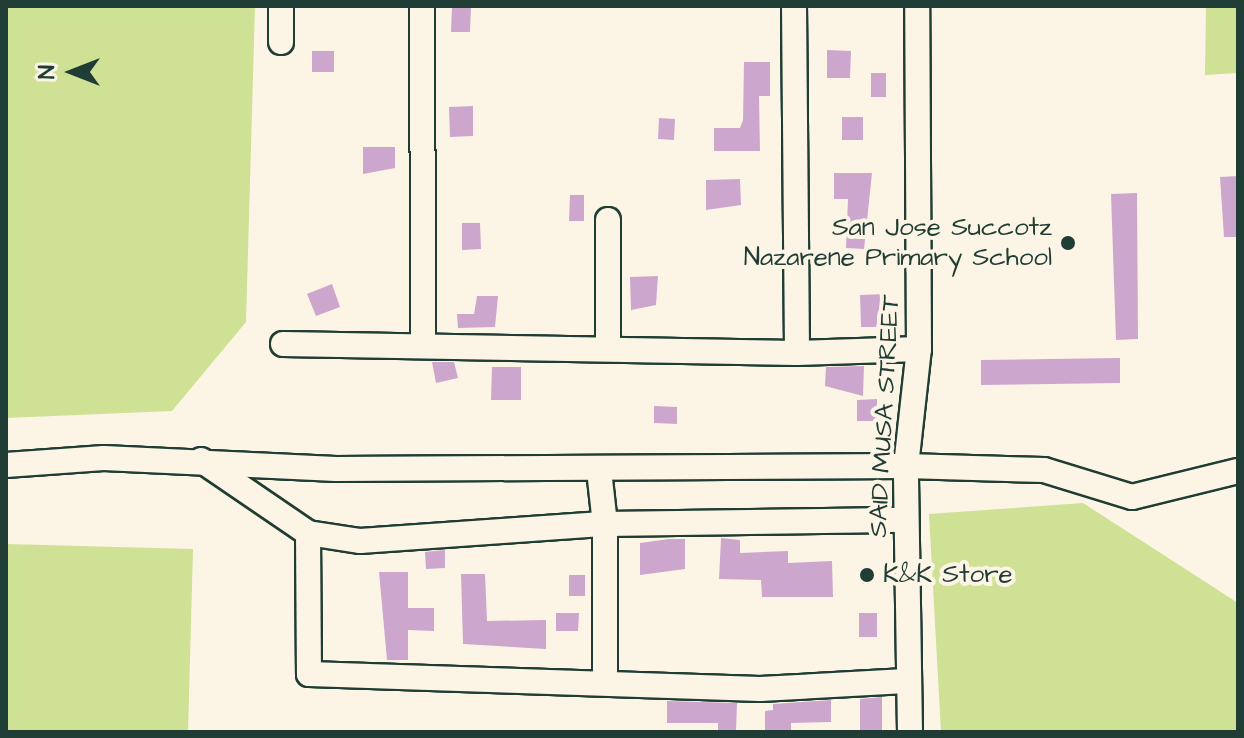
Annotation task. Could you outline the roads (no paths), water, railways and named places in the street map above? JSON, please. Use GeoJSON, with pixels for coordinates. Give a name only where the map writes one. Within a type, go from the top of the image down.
{"type":"FeatureCollection","features":[{"type":"Feature","properties":{"kind":"street"},"geometry":{"type":"LineString","coordinates":[[281,6],[281,42]]}},
{"type":"Feature","properties":{"kind":"street"},"geometry":{"type":"LineString","coordinates":[[422,6],[423,345]]}},
{"type":"Feature","properties":{"kind":"street"},"geometry":{"type":"LineString","coordinates":[[794,6],[797,353]]}},
{"type":"Feature","properties":{"kind":"street","name":"SAID MUSA STREET"},"geometry":{"type":"LineString","coordinates":[[910,732],[906,681],[906,466],[919,349],[917,6]]}},
{"type":"Feature","properties":{"kind":"street"},"geometry":{"type":"LineString","coordinates":[[608,220],[608,349]]}},
{"type":"Feature","properties":{"kind":"street"},"geometry":{"type":"LineString","coordinates":[[283,344],[797,353],[919,349]]}},
{"type":"Feature","properties":{"kind":"street"},"geometry":{"type":"LineString","coordinates":[[6,465],[104,458],[201,460],[336,469],[906,466],[1044,470],[1132,497],[1238,471]]}},
{"type":"Feature","properties":{"kind":"street"},"geometry":{"type":"LineString","coordinates":[[201,460],[308,533],[360,541],[605,524],[906,520]]}},
{"type":"Feature","properties":{"kind":"street"},"geometry":{"type":"LineString","coordinates":[[599,470],[605,524],[605,682]]}},
{"type":"Feature","properties":{"kind":"street"},"geometry":{"type":"LineString","coordinates":[[308,533],[309,674],[760,689],[906,681]]}},
{"type":"Feature","properties":{"kind":"place","name":"San Jose Succotz Nazarene Primary School"},"geometry":{"type":"Point","coordinates":[1068,243]}},
{"type":"Feature","properties":{"kind":"place","name":"K&K Store"},"geometry":{"type":"Point","coordinates":[867,575]}}]}
